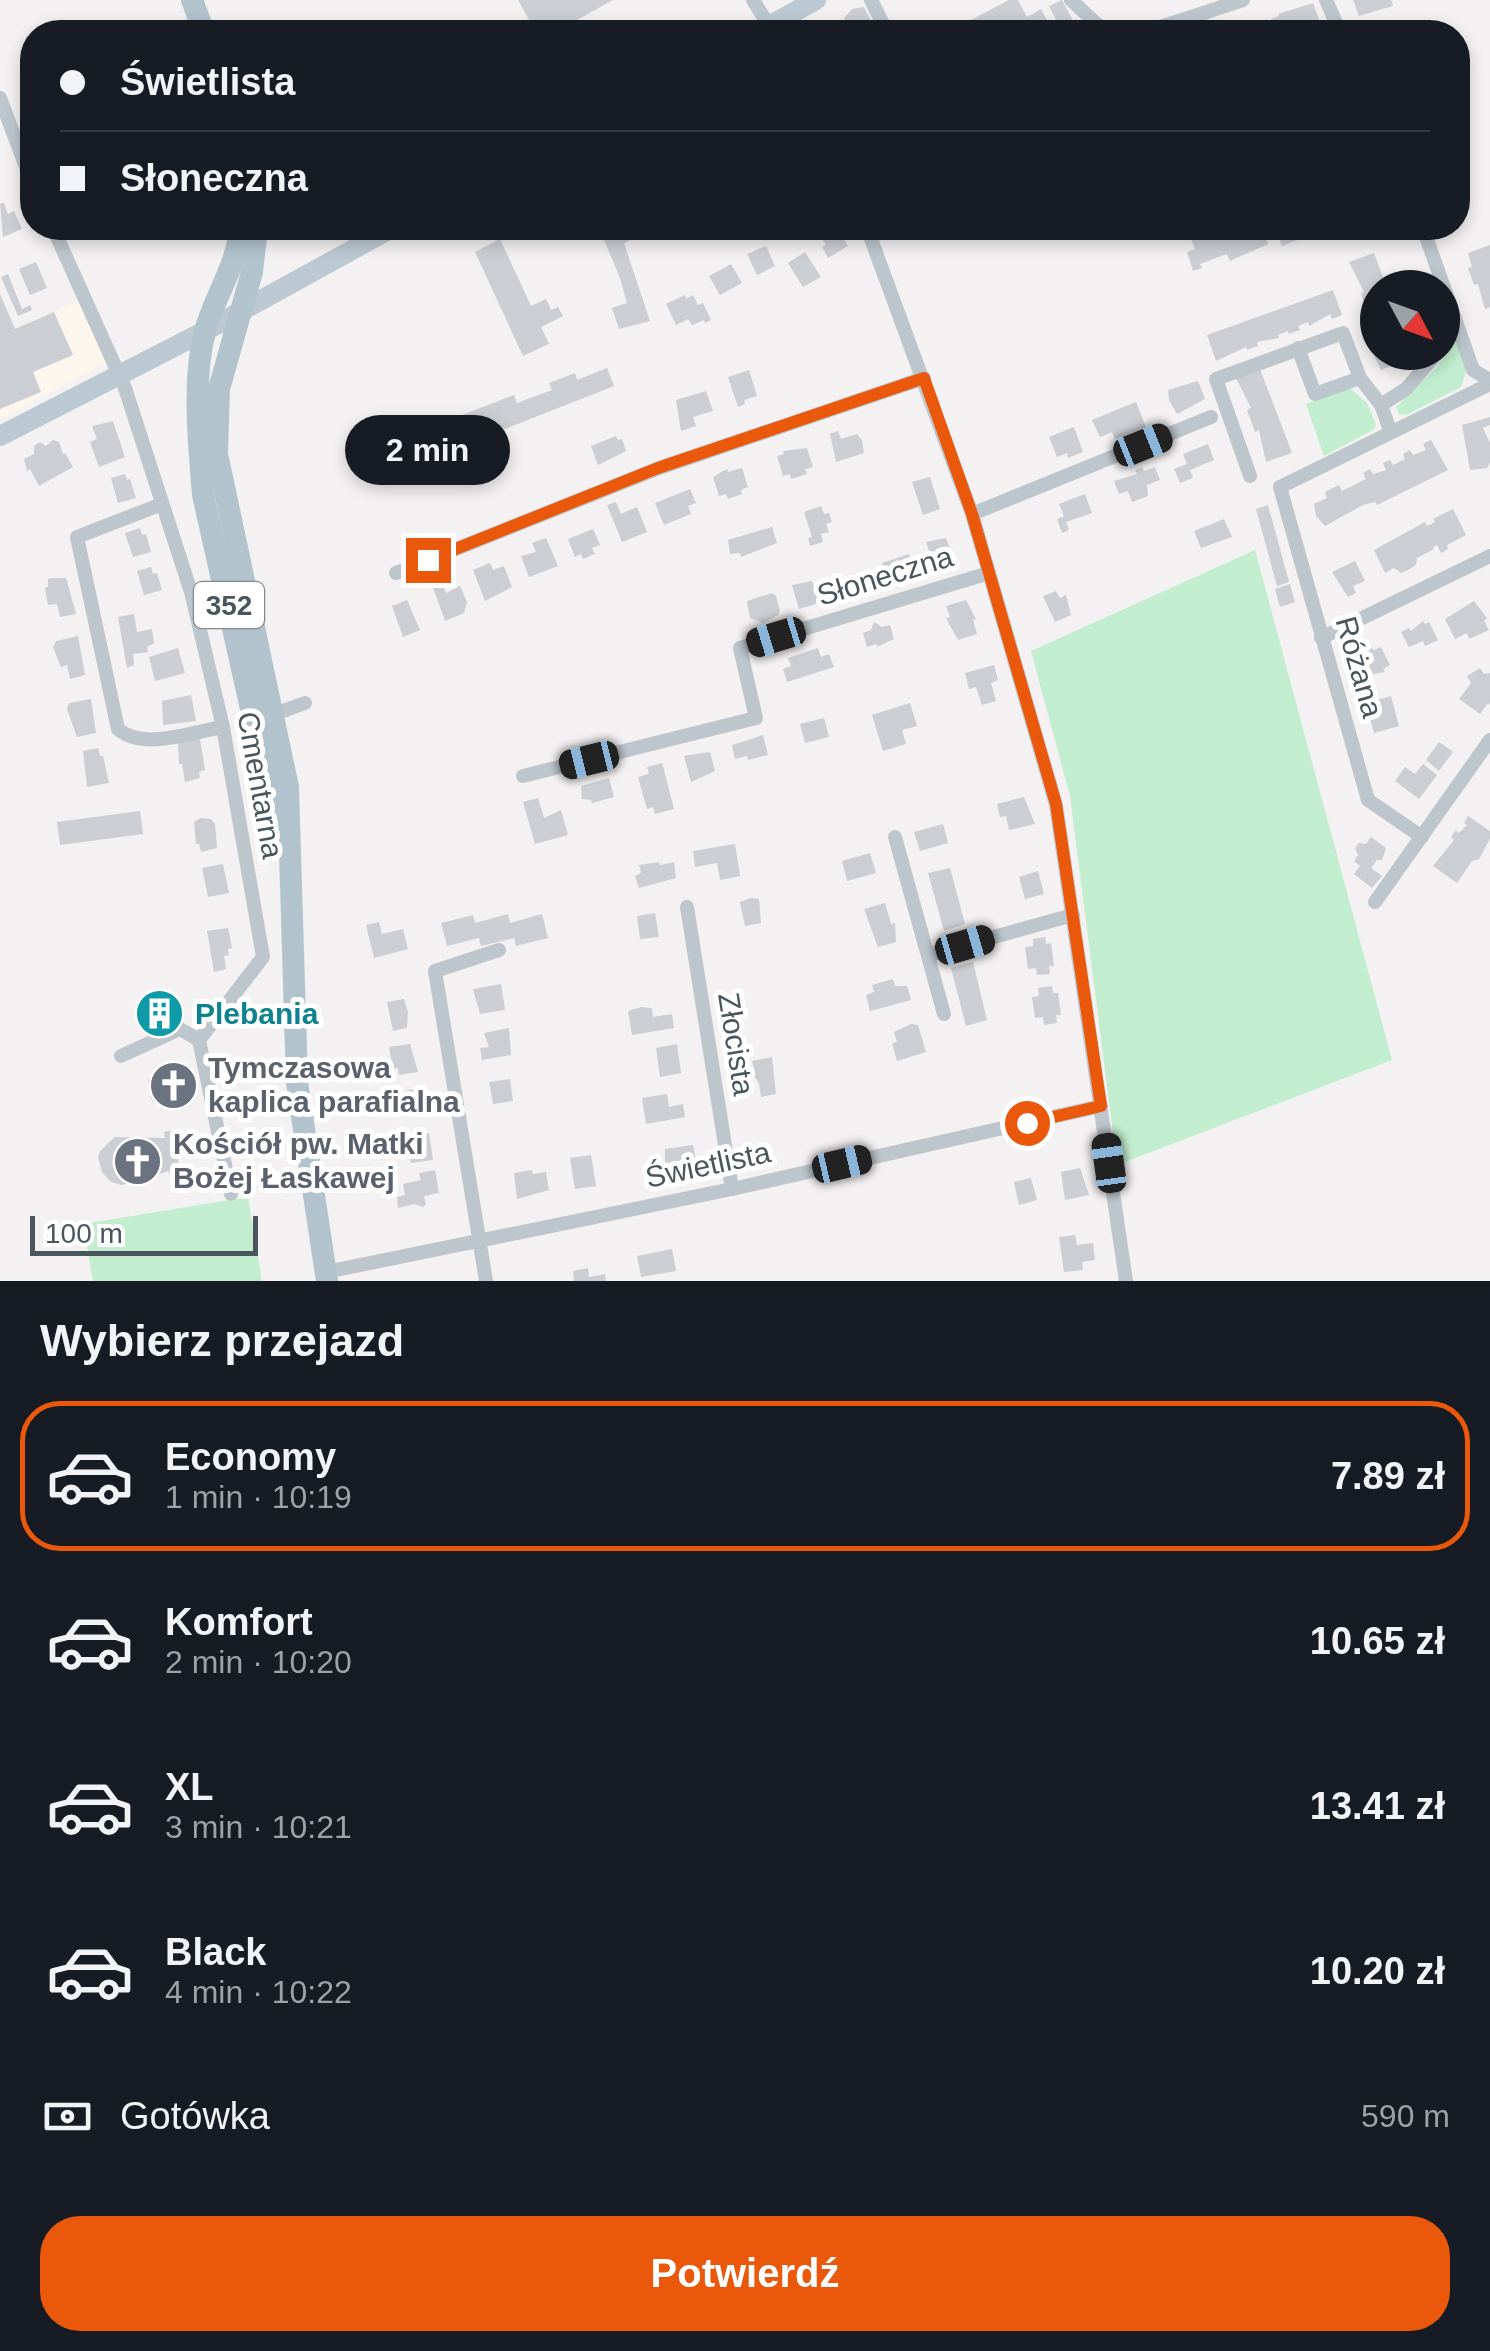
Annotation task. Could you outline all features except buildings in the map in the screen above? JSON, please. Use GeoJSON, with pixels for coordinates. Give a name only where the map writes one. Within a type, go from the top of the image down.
{"type":"FeatureCollection","features":[{"type":"Feature","properties":{"kind":"main road","name":"352"},"geometry":{"type":"LineString","coordinates":[[238,240],[232,268],[206,331],[221,481],[288,787],[297,1083],[327,1276]]}},
{"type":"Feature","properties":{"kind":"main road","name":"352"},"geometry":{"type":"LineString","coordinates":[[256,240],[242,310],[211,377],[199,444],[203,494],[291,889]]}},
{"type":"Feature","properties":{"kind":"street"},"geometry":{"type":"LineString","coordinates":[[783,20],[816,0]]}},
{"type":"Feature","properties":{"kind":"street"},"geometry":{"type":"LineString","coordinates":[[1071,0],[1093,20]]}},
{"type":"Feature","properties":{"kind":"street"},"geometry":{"type":"LineString","coordinates":[[1183,20],[1244,0]]}},
{"type":"Feature","properties":{"kind":"street"},"geometry":{"type":"LineString","coordinates":[[0,98],[20,151]]}},
{"type":"Feature","properties":{"kind":"street","name":"Cmentarna"},"geometry":{"type":"LineString","coordinates":[[58,240],[120,375],[204,640],[223,727],[262,957],[200,1040]]}},
{"type":"Feature","properties":{"kind":"street"},"geometry":{"type":"LineString","coordinates":[[0,436],[206,331],[370,240]]}},
{"type":"Feature","properties":{"kind":"street","name":"Słoneczna"},"geometry":{"type":"LineString","coordinates":[[871,240],[972,514],[1056,804],[1126,1281]]}},
{"type":"Feature","properties":{"kind":"street"},"geometry":{"type":"LineString","coordinates":[[1428,240],[1438,270]]}},
{"type":"Feature","properties":{"kind":"street"},"geometry":{"type":"LineString","coordinates":[[253,262],[265,278],[288,286]]}},
{"type":"Feature","properties":{"kind":"street"},"geometry":{"type":"LineString","coordinates":[[1250,476],[1216,379],[1343,332],[1360,378],[1381,405],[1390,430],[1490,382],[1473,370],[1460,336]]}},
{"type":"Feature","properties":{"kind":"street"},"geometry":{"type":"LineString","coordinates":[[1298,348],[1315,394],[1360,378]]}},
{"type":"Feature","properties":{"kind":"street"},"geometry":{"type":"LineString","coordinates":[[169,350],[188,358],[211,377]]}},
{"type":"Feature","properties":{"kind":"street"},"geometry":{"type":"LineString","coordinates":[[1381,405],[1406,389],[1422,370]]}},
{"type":"Feature","properties":{"kind":"street"},"geometry":{"type":"LineString","coordinates":[[396,573],[658,468],[924,378]]}},
{"type":"Feature","properties":{"kind":"street","name":"Słoneczna"},"geometry":{"type":"LineString","coordinates":[[972,514],[1212,417]]}},
{"type":"Feature","properties":{"kind":"street","name":"Różana"},"geometry":{"type":"LineString","coordinates":[[1390,430],[1280,487],[1368,800],[1422,837]]}},
{"type":"Feature","properties":{"kind":"street"},"geometry":{"type":"LineString","coordinates":[[162,504],[77,537],[118,729],[141,740],[223,727]]}},
{"type":"Feature","properties":{"kind":"street"},"geometry":{"type":"LineString","coordinates":[[1321,638],[1490,556]]}},
{"type":"Feature","properties":{"kind":"street","name":"Słoneczna"},"geometry":{"type":"LineString","coordinates":[[522,776],[756,718],[740,648],[989,574]]}},
{"type":"Feature","properties":{"kind":"street"},"geometry":{"type":"LineString","coordinates":[[250,695],[261,708],[274,712]]}},
{"type":"Feature","properties":{"kind":"street"},"geometry":{"type":"LineString","coordinates":[[258,733],[274,712],[305,702]]}},
{"type":"Feature","properties":{"kind":"street"},"geometry":{"type":"LineString","coordinates":[[1375,902],[1490,740]]}},
{"type":"Feature","properties":{"kind":"street"},"geometry":{"type":"LineString","coordinates":[[895,837],[944,1014]]}},
{"type":"Feature","properties":{"kind":"street","name":"Złocista"},"geometry":{"type":"LineString","coordinates":[[687,907],[732,1189]]}},
{"type":"Feature","properties":{"kind":"street"},"geometry":{"type":"LineString","coordinates":[[929,955],[1073,915]]}},
{"type":"Feature","properties":{"kind":"street"},"geometry":{"type":"LineString","coordinates":[[486,1281],[435,971],[500,950]]}},
{"type":"Feature","properties":{"kind":"street"},"geometry":{"type":"LineString","coordinates":[[121,1056],[180,1029],[200,1040],[231,1194]]}},
{"type":"Feature","properties":{"kind":"street","name":"Świetlista"},"geometry":{"type":"LineString","coordinates":[[327,1276],[480,1239],[732,1189],[1101,1106]]}},
{"type":"Feature","properties":{"kind":"shaded area"},"geometry":{"type":"Polygon","coordinates":[[[0,294],[15,329],[85,298],[113,359],[0,419],[0,294]]]}},
{"type":"Feature","properties":{"kind":"green space"},"geometry":{"type":"Polygon","coordinates":[[[1460,351],[1467,369],[1461,387],[1406,415],[1399,414],[1396,407],[1434,370],[1460,370],[1460,351]]]}},
{"type":"Feature","properties":{"kind":"green space"},"geometry":{"type":"Polygon","coordinates":[[[1350,388],[1367,403],[1376,425],[1324,456],[1306,404],[1350,388]]]}},
{"type":"Feature","properties":{"kind":"green space"},"geometry":{"type":"Polygon","coordinates":[[[1255,550],[1392,1060],[1117,1165],[1070,796],[1031,651],[1255,550]]]}},
{"type":"Feature","properties":{"kind":"green space"},"geometry":{"type":"Polygon","coordinates":[[[248,1197],[262,1281],[93,1281],[83,1224],[248,1197]]]}},
{"type":"Feature","properties":{"kind":"place","name":"Plebania"},"geometry":{"type":"Point","coordinates":[160,1014]}},
{"type":"Feature","properties":{"kind":"place","name":"Tymczasowa kaplica parafialna"},"geometry":{"type":"Point","coordinates":[173,1085]}},
{"type":"Feature","properties":{"kind":"place","name":"Kościół pw. Matki Bożej Łaskawej"},"geometry":{"type":"Point","coordinates":[138,1161]}},
{"type":"Feature","properties":{"kind":"route"},"geometry":{"type":"LineString","coordinates":[[428,560],[658,468],[924,378],[972,514],[1056,804],[1101,1106],[1027,1123]]}}]}
